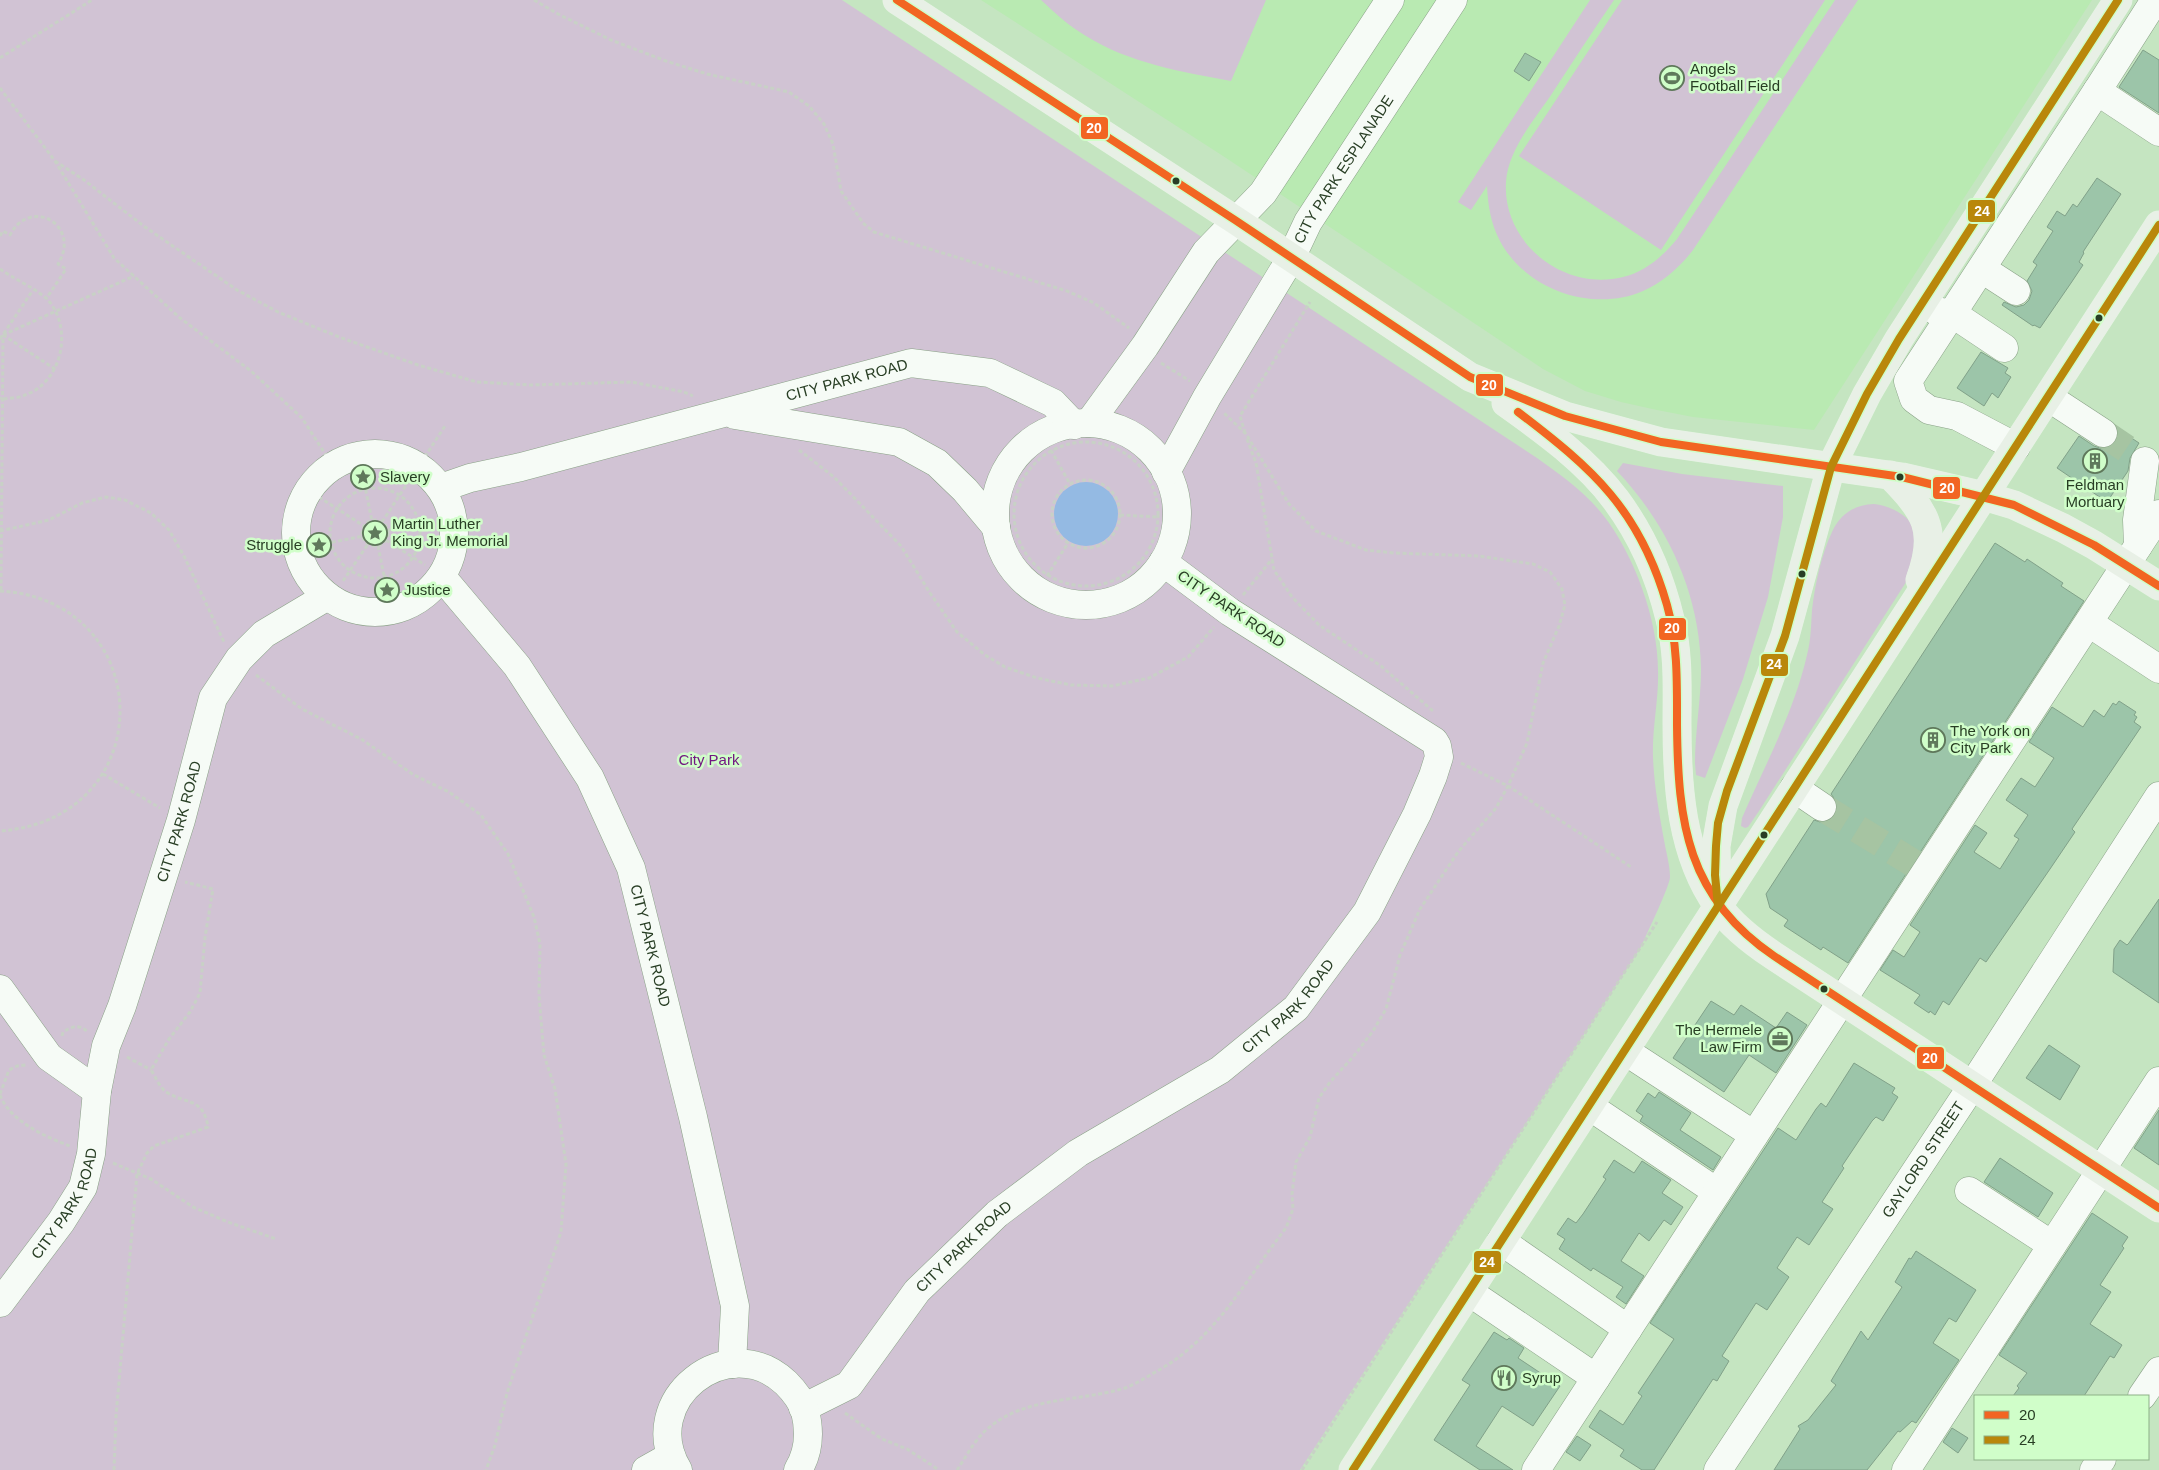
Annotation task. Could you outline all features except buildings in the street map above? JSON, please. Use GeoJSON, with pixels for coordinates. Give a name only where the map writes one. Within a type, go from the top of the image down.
{"type":"FeatureCollection","features":[{"type":"Feature","properties":{"kind":"main road"},"geometry":{"type":"LineString","coordinates":[[897,0],[1235,220],[1470,377],[1553,439],[1595,476],[1622,508],[1648,554],[1666,600],[1676,651],[1677,758],[1687,832],[1699,870],[1718,906],[1737,927],[1758,945],[2159,1208]]}},
{"type":"Feature","properties":{"kind":"main road"},"geometry":{"type":"LineString","coordinates":[[1718,906],[1715,854],[1721,815],[1731,781],[1771,678],[1785,636],[1831,467],[1867,394],[1923,301],[2117,2]]}},
{"type":"Feature","properties":{"kind":"main road"},"geometry":{"type":"LineString","coordinates":[[1353,1470],[2159,225]]}},
{"type":"Feature","properties":{"kind":"main road"},"geometry":{"type":"LineString","coordinates":[[1470,377],[1565,416],[1628,434],[1687,446],[1890,475],[1984,496],[2014,505],[2045,518],[2094,545],[2132,556],[2159,586]]}},
{"type":"Feature","properties":{"kind":"main road"},"geometry":{"type":"LineString","coordinates":[[1890,475],[1916,504],[1926,521],[1929,532],[1929,549],[1925,568],[1903,621]]}},
{"type":"Feature","properties":{"kind":"street"},"geometry":{"type":"LineString","coordinates":[[1081,424],[1145,346],[1206,252],[1263,193],[1390,0]]}},
{"type":"Feature","properties":{"kind":"street","name":"CITY PARK ESPLANADE"},"geometry":{"type":"LineString","coordinates":[[1166,472],[1207,396],[1291,258],[1308,222],[1453,0]]}},
{"type":"Feature","properties":{"kind":"street"},"geometry":{"type":"LineString","coordinates":[[2016,447],[1957,416],[1929,410],[1914,398],[1908,381],[2097,91],[2152,17],[2117,2]]}},
{"type":"Feature","properties":{"kind":"street"},"geometry":{"type":"LineString","coordinates":[[2097,91],[2159,132]]}},
{"type":"Feature","properties":{"kind":"street"},"geometry":{"type":"LineString","coordinates":[[1982,269],[2016,291]]}},
{"type":"Feature","properties":{"kind":"street"},"geometry":{"type":"LineString","coordinates":[[1923,301],[1938,312],[1953,314],[2004,348]]}},
{"type":"Feature","properties":{"kind":"street","name":"CITY PARK ROAD"},"geometry":{"type":"LineString","coordinates":[[441,488],[470,478],[521,467],[911,363],[990,373],[1053,403],[1081,424]]}},
{"type":"Feature","properties":{"kind":"street"},"geometry":{"type":"LineString","coordinates":[[2048,397],[2102,433]]}},
{"type":"Feature","properties":{"kind":"street","name":"CITY PARK ROAD"},"geometry":{"type":"LineString","coordinates":[[726,413],[899,442],[937,463],[965,490],[996,527]]}},
{"type":"Feature","properties":{"kind":"street"},"geometry":{"type":"LineString","coordinates":[[1081,424],[1120,430],[1134,437],[1157,458],[1166,472],[1176,501],[1177,517],[1173,541],[1163,562],[1142,586],[1114,601],[1083,605],[1067,603],[1038,591],[1019,576],[1005,557],[996,527],[996,495],[1001,480],[1018,453],[1043,434],[1057,428],[1081,424]]}},
{"type":"Feature","properties":{"kind":"street"},"geometry":{"type":"LineString","coordinates":[[374,454],[405,460],[418,467],[431,476],[441,488],[453,517],[455,532],[451,556],[442,577],[420,599],[392,611],[361,611],[326,597],[310,578],[302,564],[297,549],[297,518],[301,503],[308,490],[318,478],[333,466],[359,455],[374,454]]}},
{"type":"Feature","properties":{"kind":"street"},"geometry":{"type":"LineString","coordinates":[[2132,556],[2144,460]]}},
{"type":"Feature","properties":{"kind":"street"},"geometry":{"type":"LineString","coordinates":[[1536,1470],[1841,1001],[1922,869],[2089,623],[2159,514]]}},
{"type":"Feature","properties":{"kind":"street","name":"CITY PARK ROAD"},"geometry":{"type":"LineString","coordinates":[[804,1408],[849,1384],[917,1291],[997,1214],[1078,1153],[1220,1070],[1296,1008],[1367,912],[1417,814],[1451,757],[1428,737],[1230,612],[1163,562]]}},
{"type":"Feature","properties":{"kind":"street","name":"CITY PARK ROAD"},"geometry":{"type":"LineString","coordinates":[[442,577],[518,666],[590,778],[631,868],[693,1117],[735,1306],[732,1364]]}},
{"type":"Feature","properties":{"kind":"street","name":"CITY PARK ROAD"},"geometry":{"type":"LineString","coordinates":[[0,1304],[45,1246],[74,1204],[83,1187],[91,1154],[97,1091],[106,1046],[122,1006],[164,876],[181,820],[213,698],[239,659],[264,634],[326,597]]}},
{"type":"Feature","properties":{"kind":"street"},"geometry":{"type":"LineString","coordinates":[[2089,623],[2159,669]]}},
{"type":"Feature","properties":{"kind":"street"},"geometry":{"type":"LineString","coordinates":[[1794,788],[1822,807]]}},
{"type":"Feature","properties":{"kind":"street","name":"GAYLORD STREET"},"geometry":{"type":"LineString","coordinates":[[1718,1470],[1972,1086],[2159,796]]}},
{"type":"Feature","properties":{"kind":"street"},"geometry":{"type":"LineString","coordinates":[[0,989],[49,1057],[97,1091]]}},
{"type":"Feature","properties":{"kind":"street"},"geometry":{"type":"LineString","coordinates":[[1625,1051],[1754,1136]]}},
{"type":"Feature","properties":{"kind":"street"},"geometry":{"type":"LineString","coordinates":[[1906,1470],[2159,1081]]}},
{"type":"Feature","properties":{"kind":"street"},"geometry":{"type":"LineString","coordinates":[[1589,1106],[1717,1192]]}},
{"type":"Feature","properties":{"kind":"street"},"geometry":{"type":"LineString","coordinates":[[1969,1191],[2052,1245]]}},
{"type":"Feature","properties":{"kind":"street"},"geometry":{"type":"LineString","coordinates":[[1501,1242],[1628,1329]]}},
{"type":"Feature","properties":{"kind":"street"},"geometry":{"type":"LineString","coordinates":[[1469,1292],[1596,1378]]}},
{"type":"Feature","properties":{"kind":"street"},"geometry":{"type":"LineString","coordinates":[[646,1470],[674,1463],[667,1431],[671,1412],[679,1395],[696,1377],[719,1366],[732,1364],[757,1366],[770,1371],[790,1386],[804,1408],[808,1422],[809,1437],[807,1451],[798,1470]]}},
{"type":"Feature","properties":{"kind":"street"},"geometry":{"type":"LineString","coordinates":[[2143,1395],[2159,1371]]}},
{"type":"Feature","properties":{"kind":"path"},"geometry":{"type":"LineString","coordinates":[[0,58],[92,0]]}},
{"type":"Feature","properties":{"kind":"path"},"geometry":{"type":"LineString","coordinates":[[534,0],[611,40],[666,61],[707,74],[789,92],[809,106],[824,124],[834,144],[841,191],[857,216],[874,232],[1067,291],[1094,303],[1133,331]]}},
{"type":"Feature","properties":{"kind":"path"},"geometry":{"type":"LineString","coordinates":[[0,88],[55,161],[114,258],[180,318],[251,372],[302,418],[333,466]]}},
{"type":"Feature","properties":{"kind":"path"},"geometry":{"type":"LineString","coordinates":[[55,161],[84,180],[145,227],[236,290],[278,312],[339,337],[418,365],[477,382],[531,385],[632,382],[684,392],[726,413]]}},
{"type":"Feature","properties":{"kind":"path"},"geometry":{"type":"LineString","coordinates":[[0,236],[3,231],[10,235],[14,228],[32,216],[44,217],[54,222],[61,230],[64,241],[64,254],[58,264],[66,269],[46,298]]}},
{"type":"Feature","properties":{"kind":"path"},"geometry":{"type":"LineString","coordinates":[[0,270],[46,298],[55,312],[62,332],[61,354],[55,369],[40,386],[26,395],[1,398]]}},
{"type":"Feature","properties":{"kind":"path"},"geometry":{"type":"LineString","coordinates":[[3,335],[134,276]]}},
{"type":"Feature","properties":{"kind":"path"},"geometry":{"type":"LineString","coordinates":[[0,340],[33,290]]}},
{"type":"Feature","properties":{"kind":"path"},"geometry":{"type":"LineString","coordinates":[[1310,302],[1240,416],[1256,463],[1274,570],[1282,583],[1319,625],[1381,666],[1437,715]]}},
{"type":"Feature","properties":{"kind":"path"},"geometry":{"type":"LineString","coordinates":[[3,335],[55,369]]}},
{"type":"Feature","properties":{"kind":"path"},"geometry":{"type":"LineString","coordinates":[[0,830],[19,829],[39,824],[58,816],[80,800],[103,774],[112,755],[118,734],[120,713],[116,679],[105,652],[79,620],[42,598],[22,592],[0,590],[3,335]]}},
{"type":"Feature","properties":{"kind":"path"},"geometry":{"type":"LineString","coordinates":[[1157,360],[1194,384]]}},
{"type":"Feature","properties":{"kind":"path"},"geometry":{"type":"LineString","coordinates":[[382,522],[445,426]]}},
{"type":"Feature","properties":{"kind":"path"},"geometry":{"type":"LineString","coordinates":[[1088,442],[1101,443],[1124,453],[1134,460],[1150,480],[1158,504],[1158,516],[1157,529],[1140,563],[1120,578],[1096,586],[1083,586],[1071,585],[1048,576],[1029,559],[1017,536],[1013,511],[1014,499],[1024,476],[1041,457],[1063,445],[1088,442]]}},
{"type":"Feature","properties":{"kind":"path"},"geometry":{"type":"LineString","coordinates":[[797,448],[834,476],[901,546],[956,632],[985,655],[1005,667],[1037,678],[1071,685],[1112,686],[1149,678],[1188,657],[1208,633],[1230,612],[1272,559]]}},
{"type":"Feature","properties":{"kind":"path"},"geometry":{"type":"LineString","coordinates":[[1051,450],[1070,484]]}},
{"type":"Feature","properties":{"kind":"path"},"geometry":{"type":"LineString","coordinates":[[363,477],[372,520]]}},
{"type":"Feature","properties":{"kind":"path"},"geometry":{"type":"LineString","coordinates":[[1087,480],[1104,485],[1116,498],[1120,515],[1115,532],[1102,544],[1085,548],[1068,543],[1056,530],[1052,513],[1057,496],[1070,484],[1087,480]]}},
{"type":"Feature","properties":{"kind":"path"},"geometry":{"type":"LineString","coordinates":[[366,489],[384,489],[400,495],[413,508],[420,524],[420,542],[413,558],[401,571],[385,578],[367,578],[350,571],[338,559],[331,542],[330,525],[337,508],[350,496],[366,489]]}},
{"type":"Feature","properties":{"kind":"path"},"geometry":{"type":"LineString","coordinates":[[308,490],[364,526]]}},
{"type":"Feature","properties":{"kind":"path"},"geometry":{"type":"LineString","coordinates":[[1,531],[49,520],[82,503],[106,497],[125,500],[151,513],[169,530],[184,556],[225,644],[262,681],[302,709],[361,739],[414,775],[450,792],[481,815],[508,854],[534,917],[540,944],[539,996],[543,1046],[555,1089],[566,1164],[561,1232],[507,1393],[495,1445],[486,1470]]}},
{"type":"Feature","properties":{"kind":"path"},"geometry":{"type":"LineString","coordinates":[[1120,515],[1158,516]]}},
{"type":"Feature","properties":{"kind":"path"},"geometry":{"type":"LineString","coordinates":[[372,520],[382,522],[388,530],[386,540],[378,546],[368,544],[363,536],[364,526],[372,520]]}},
{"type":"Feature","properties":{"kind":"path"},"geometry":{"type":"LineString","coordinates":[[388,530],[432,521]]}},
{"type":"Feature","properties":{"kind":"path"},"geometry":{"type":"LineString","coordinates":[[318,545],[363,536]]}},
{"type":"Feature","properties":{"kind":"path"},"geometry":{"type":"LineString","coordinates":[[386,540],[442,577]]}},
{"type":"Feature","properties":{"kind":"path"},"geometry":{"type":"LineString","coordinates":[[1048,576],[1068,543]]}},
{"type":"Feature","properties":{"kind":"path"},"geometry":{"type":"LineString","coordinates":[[326,597],[339,586],[368,544]]}},
{"type":"Feature","properties":{"kind":"path"},"geometry":{"type":"LineString","coordinates":[[378,546],[387,590]]}},
{"type":"Feature","properties":{"kind":"path"},"geometry":{"type":"LineString","coordinates":[[1451,757],[1508,786],[1631,867]]}},
{"type":"Feature","properties":{"kind":"path"},"geometry":{"type":"LineString","coordinates":[[1451,757],[1465,764]]}},
{"type":"Feature","properties":{"kind":"path"},"geometry":{"type":"LineString","coordinates":[[103,774],[181,820]]}},
{"type":"Feature","properties":{"kind":"path"},"geometry":{"type":"LineString","coordinates":[[114,1470],[116,1416],[137,1174],[147,1152],[154,1146],[208,1127],[206,1114],[196,1103],[165,1092],[151,1070],[169,1039],[190,1012],[200,992],[205,938],[213,889],[164,876]]}},
{"type":"Feature","properties":{"kind":"path"},"geometry":{"type":"LineString","coordinates":[[1302,1470],[1657,922]]}},
{"type":"Feature","properties":{"kind":"path"},"geometry":{"type":"LineString","coordinates":[[0,1095],[12,1114],[67,1146],[151,1179],[193,1207],[276,1239]]}},
{"type":"Feature","properties":{"kind":"path"},"geometry":{"type":"LineString","coordinates":[[833,1393],[845,1412],[882,1440],[907,1449],[939,1470]]}},
{"type":"Feature","properties":{"kind":"shaded area"},"geometry":{"type":"Polygon","coordinates":[[[981,0],[2092,0],[1814,430],[1693,417],[1621,402],[1585,391],[1543,369],[1223,156],[981,0]]]}},
{"type":"Feature","properties":{"kind":"green space","name":"City Park"},"geometry":{"type":"Polygon","coordinates":[[[0,0],[842,0],[1537,458],[1572,484],[1596,507],[1614,531],[1634,568],[1649,609],[1654,630],[1658,681],[1653,746],[1654,767],[1669,868],[1669,882],[1641,947],[1300,1470],[0,1470],[0,0]]]}},
{"type":"Feature","properties":{"kind":"green space"},"geometry":{"type":"Polygon","coordinates":[[[1041,0],[1266,0],[1231,81],[1156,65],[1120,53],[1080,32],[1041,0]]]}},
{"type":"Feature","properties":{"kind":"green space"},"geometry":{"type":"Polygon","coordinates":[[[1590,0],[1614,0],[1524,134],[1512,158],[1506,182],[1507,204],[1514,225],[1526,243],[1541,258],[1559,270],[1579,277],[1601,280],[1631,275],[1653,263],[1672,245],[1835,0],[1858,0],[1688,256],[1671,274],[1643,291],[1624,297],[1603,299],[1583,298],[1562,293],[1526,273],[1512,258],[1497,235],[1490,215],[1487,186],[1471,210],[1458,202],[1590,0]]]}},
{"type":"Feature","properties":{"kind":"green space","name":"Angels Football Field"},"geometry":{"type":"Polygon","coordinates":[[[1622,0],[1825,0],[1661,250],[1519,156],[1622,0]]]}},
{"type":"Feature","properties":{"kind":"green space"},"geometry":{"type":"Polygon","coordinates":[[[1623,463],[1682,474],[1783,486],[1783,517],[1768,597],[1743,679],[1705,778],[1696,775],[1695,763],[1701,669],[1695,614],[1678,562],[1666,538],[1652,514],[1617,471],[1623,463]]]}},
{"type":"Feature","properties":{"kind":"green space"},"geometry":{"type":"Polygon","coordinates":[[[1874,504],[1899,512],[1909,521],[1916,532],[1917,541],[1910,576],[1759,811],[1748,827],[1745,828],[1741,826],[1742,818],[1795,697],[1807,655],[1817,580],[1828,541],[1835,526],[1844,515],[1860,506],[1874,504]]]}},
{"type":"Feature","properties":{"kind":"water"},"geometry":{"type":"Polygon","coordinates":[[[1086,482],[1104,488],[1112,496],[1118,514],[1112,532],[1104,540],[1086,546],[1068,540],[1060,532],[1054,514],[1060,496],[1068,488],[1086,482]]]}},
{"type":"Feature","properties":{"kind":"tunnel"},"geometry":{"type":"LineString","coordinates":[[2103,433],[2133,453]]}},
{"type":"Feature","properties":{"kind":"tunnel"},"geometry":{"type":"LineString","coordinates":[[1822,807],[1918,866]]}},
{"type":"Feature","properties":{"kind":"transit line","name":"20"},"geometry":{"type":"LineString","coordinates":[[897,0],[1235,220],[1470,377],[1565,416],[1661,442],[1902,477],[2014,505],[2094,545],[2159,586]]}},
{"type":"Feature","properties":{"kind":"transit line","name":"24"},"geometry":{"type":"LineString","coordinates":[[1718,906],[1715,875],[1718,823],[1727,791],[1785,636],[1831,467],[1867,394],[1899,339],[2118,0]]}},
{"type":"Feature","properties":{"kind":"transit line","name":"24"},"geometry":{"type":"LineString","coordinates":[[1353,1470],[2159,225]]}},
{"type":"Feature","properties":{"kind":"transit line","name":"20"},"geometry":{"type":"LineString","coordinates":[[1518,412],[1569,453],[1610,494],[1628,517],[1643,543],[1656,572],[1671,620],[1675,649],[1678,761],[1680,794],[1685,826],[1693,855],[1705,883],[1722,909],[1745,933],[1774,956],[2159,1208]]}},
{"type":"Feature","properties":{"kind":"place","name":"Angels Football Field"},"geometry":{"type":"Point","coordinates":[1672,78]}},
{"type":"Feature","properties":{"kind":"place","name":"Feldman Mortuary"},"geometry":{"type":"Point","coordinates":[2095,461]}},
{"type":"Feature","properties":{"kind":"place","name":"Slavery"},"geometry":{"type":"Point","coordinates":[363,477]}},
{"type":"Feature","properties":{"kind":"place","name":"Martin Luther King Jr. Memorial"},"geometry":{"type":"Point","coordinates":[375,533]}},
{"type":"Feature","properties":{"kind":"place","name":"Struggle"},"geometry":{"type":"Point","coordinates":[319,545]}},
{"type":"Feature","properties":{"kind":"place","name":"Justice"},"geometry":{"type":"Point","coordinates":[387,590]}},
{"type":"Feature","properties":{"kind":"place","name":"The York on City Park"},"geometry":{"type":"Point","coordinates":[1933,740]}},
{"type":"Feature","properties":{"kind":"place","name":"The Hermele Law Firm"},"geometry":{"type":"Point","coordinates":[1780,1039]}},
{"type":"Feature","properties":{"kind":"place","name":"Syrup"},"geometry":{"type":"Point","coordinates":[1504,1378]}}]}
